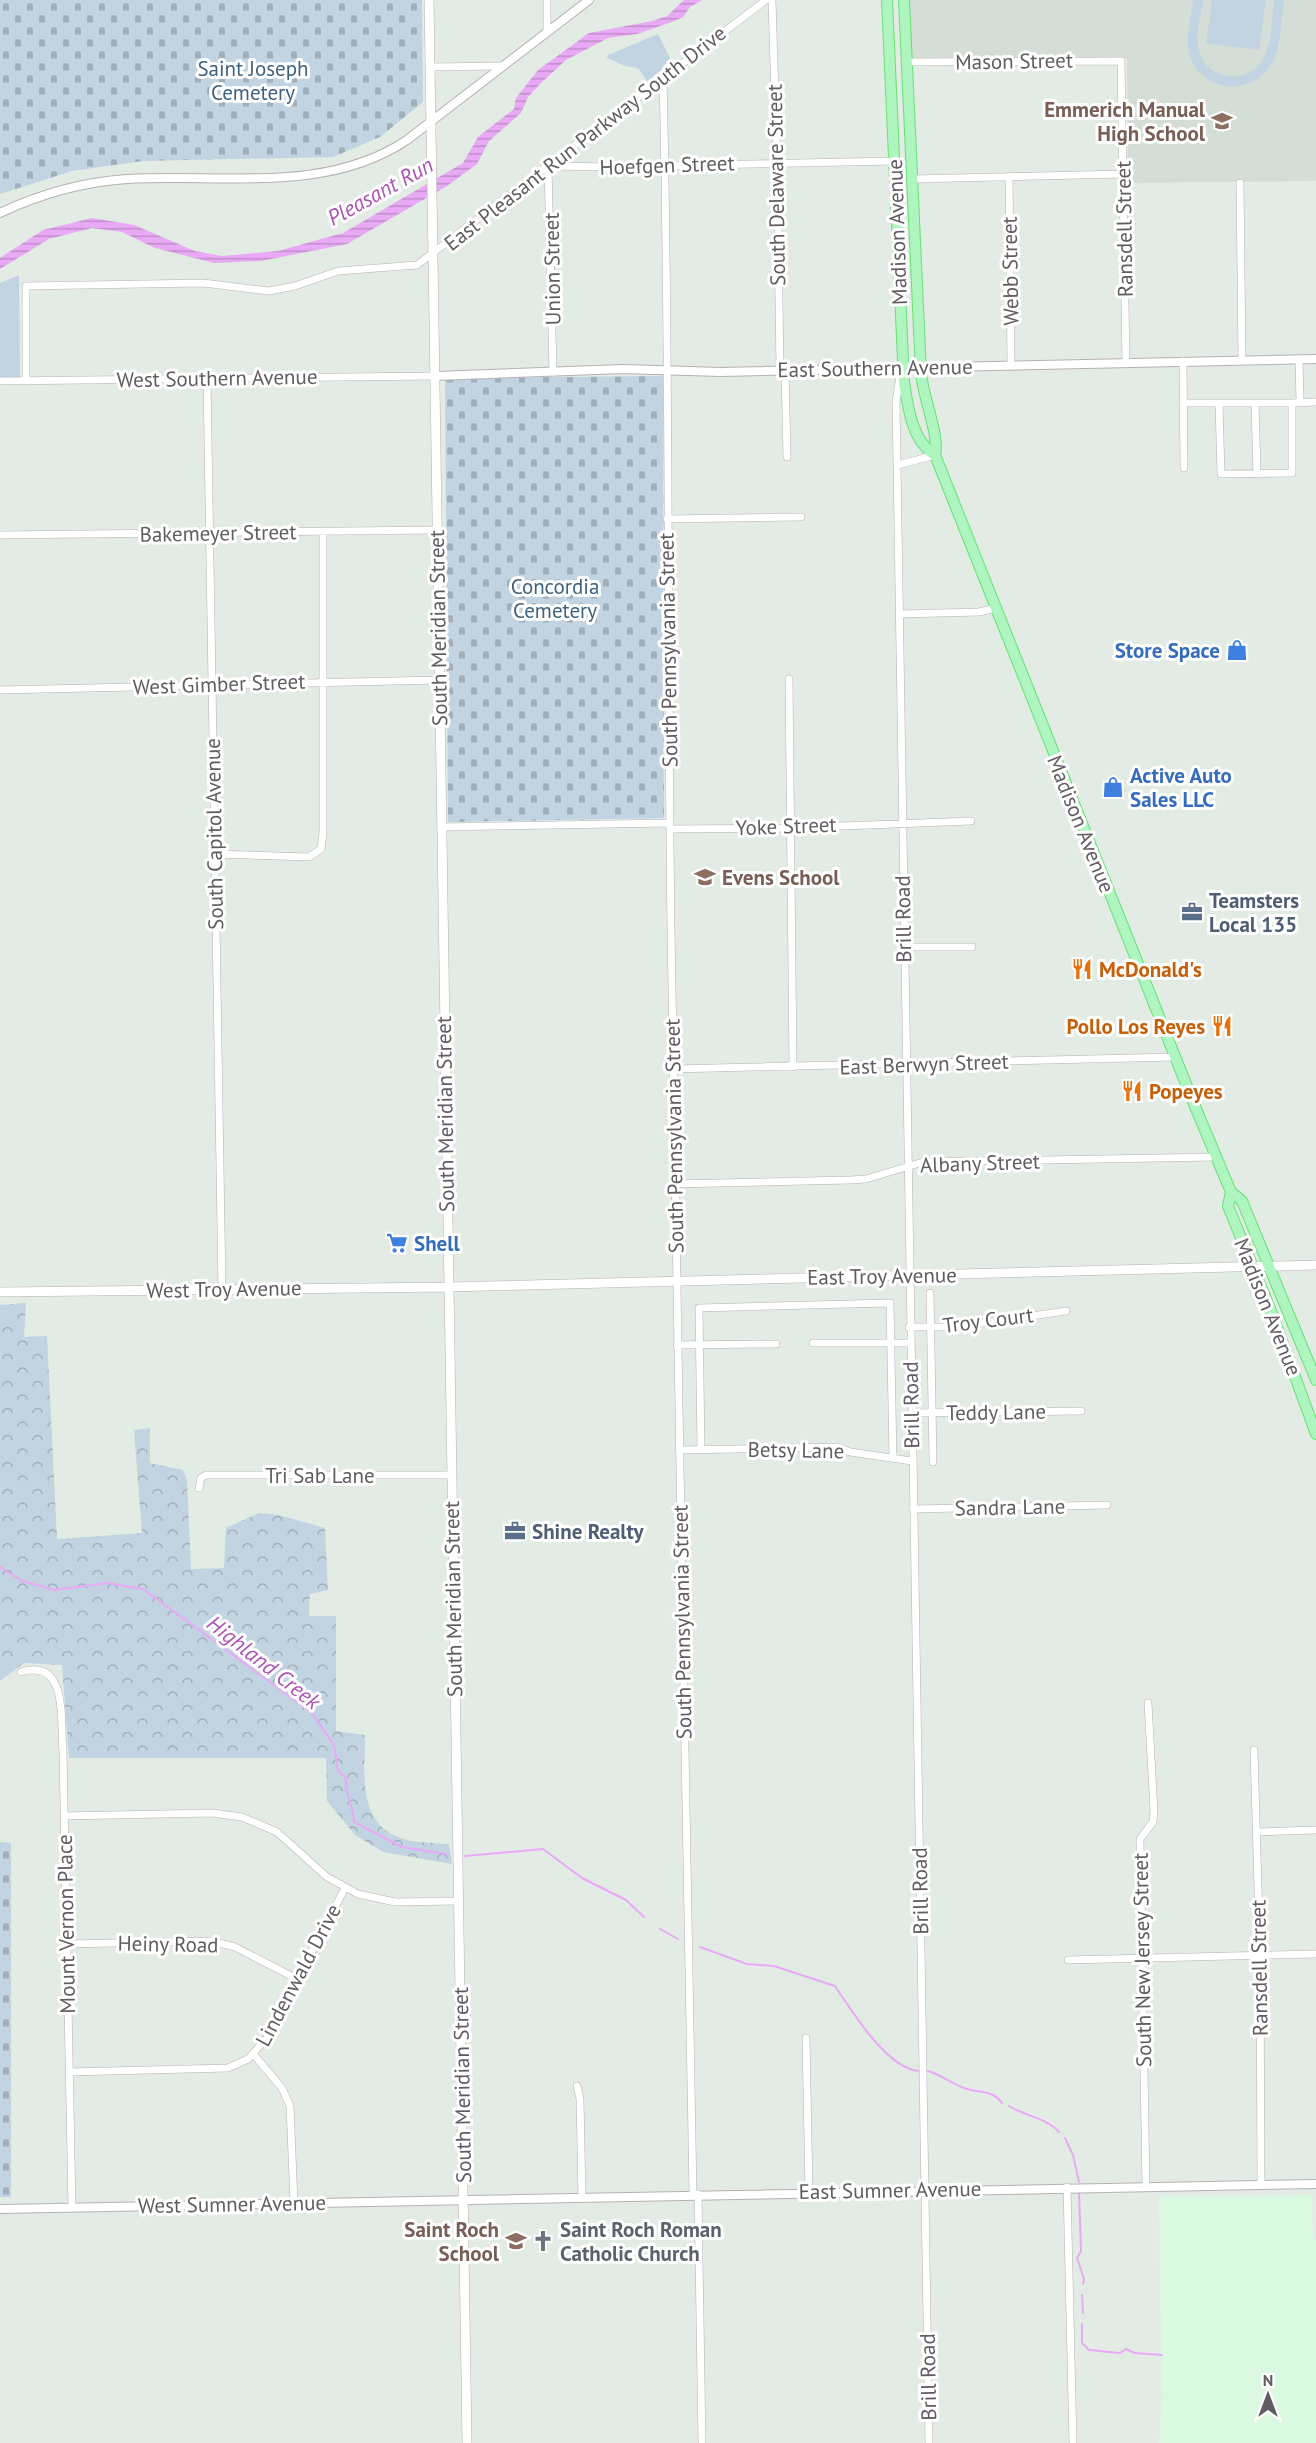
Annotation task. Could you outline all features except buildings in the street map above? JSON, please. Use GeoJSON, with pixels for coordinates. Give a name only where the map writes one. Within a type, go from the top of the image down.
{"type":"FeatureCollection","features":[{"type":"Feature","properties":{"kind":"main road","name":"South Meridian Street"},"geometry":{"type":"LineString","coordinates":[[429,0],[447,1287],[467,2443]]}},
{"type":"Feature","properties":{"kind":"main road","name":"Madison Avenue"},"geometry":{"type":"LineString","coordinates":[[887,0],[906,398],[923,448],[935,455]]}},
{"type":"Feature","properties":{"kind":"main road","name":"Madison Avenue"},"geometry":{"type":"LineString","coordinates":[[904,0],[923,397],[938,443],[935,455],[1175,1057],[1231,1192],[1242,1201],[1315,1377]]}},
{"type":"Feature","properties":{"kind":"main road","name":"Madison Avenue"},"geometry":{"type":"LineString","coordinates":[[1231,1192],[1228,1206],[1307,1407],[1316,1420]]}},
{"type":"Feature","properties":{"kind":"main road","name":"East Troy Avenue"},"geometry":{"type":"LineString","coordinates":[[447,1287],[1316,1265]]}},
{"type":"Feature","properties":{"kind":"main road","name":"West Troy Avenue"},"geometry":{"type":"LineString","coordinates":[[0,1292],[447,1287]]}},
{"type":"Feature","properties":{"kind":"main road"},"geometry":{"type":"LineString","coordinates":[[1307,1407],[1316,1434]]}},
{"type":"Feature","properties":{"kind":"street"},"geometry":{"type":"LineString","coordinates":[[547,0],[547,32]]}},
{"type":"Feature","properties":{"kind":"street"},"geometry":{"type":"LineString","coordinates":[[0,213],[67,189],[115,180],[305,176],[332,173],[355,167],[389,151],[431,122],[589,0]]}},
{"type":"Feature","properties":{"kind":"street","name":"East Pleasant Run Parkway South Drive"},"geometry":{"type":"LineString","coordinates":[[26,381],[26,286],[197,283],[269,291],[291,287],[338,272],[409,268],[433,254],[766,0]]}},
{"type":"Feature","properties":{"kind":"street","name":"South Delaware Street"},"geometry":{"type":"LineString","coordinates":[[772,0],[782,370],[787,457]]}},
{"type":"Feature","properties":{"kind":"street","name":"Mason Street"},"geometry":{"type":"LineString","coordinates":[[907,62],[1121,61]]}},
{"type":"Feature","properties":{"kind":"street","name":"Ransdell Street"},"geometry":{"type":"LineString","coordinates":[[1121,61],[1126,362]]}},
{"type":"Feature","properties":{"kind":"street"},"geometry":{"type":"LineString","coordinates":[[430,67],[503,66]]}},
{"type":"Feature","properties":{"kind":"street","name":"South Pennsylvania Street"},"geometry":{"type":"LineString","coordinates":[[663,78],[675,1281],[702,2443]]}},
{"type":"Feature","properties":{"kind":"street","name":"Hoefgen Street"},"geometry":{"type":"LineString","coordinates":[[548,166],[894,161]]}},
{"type":"Feature","properties":{"kind":"street","name":"Union Street"},"geometry":{"type":"LineString","coordinates":[[548,166],[554,372]]}},
{"type":"Feature","properties":{"kind":"street"},"geometry":{"type":"LineString","coordinates":[[912,179],[1124,174]]}},
{"type":"Feature","properties":{"kind":"street","name":"Webb Street"},"geometry":{"type":"LineString","coordinates":[[1009,176],[1011,365]]}},
{"type":"Feature","properties":{"kind":"street"},"geometry":{"type":"LineString","coordinates":[[1240,183],[1242,360]]}},
{"type":"Feature","properties":{"kind":"street"},"geometry":{"type":"LineString","coordinates":[[1299,359],[1300,402]]}},
{"type":"Feature","properties":{"kind":"street","name":"East Southern Avenue"},"geometry":{"type":"LineString","coordinates":[[435,376],[1316,359]]}},
{"type":"Feature","properties":{"kind":"street"},"geometry":{"type":"LineString","coordinates":[[1183,361],[1184,468]]}},
{"type":"Feature","properties":{"kind":"street","name":"Brill Road"},"geometry":{"type":"LineString","coordinates":[[903,368],[896,402],[906,1166],[928,2443]]}},
{"type":"Feature","properties":{"kind":"street","name":"West Southern Avenue"},"geometry":{"type":"LineString","coordinates":[[0,381],[435,376]]}},
{"type":"Feature","properties":{"kind":"street","name":"South Capitol Avenue"},"geometry":{"type":"LineString","coordinates":[[207,378],[222,1289]]}},
{"type":"Feature","properties":{"kind":"street"},"geometry":{"type":"LineString","coordinates":[[1184,403],[1316,402]]}},
{"type":"Feature","properties":{"kind":"street"},"geometry":{"type":"LineString","coordinates":[[1219,403],[1221,474],[1257,474],[1292,473],[1292,403]]}},
{"type":"Feature","properties":{"kind":"street"},"geometry":{"type":"LineString","coordinates":[[1256,403],[1257,474]]}},
{"type":"Feature","properties":{"kind":"street"},"geometry":{"type":"LineString","coordinates":[[898,465],[935,455]]}},
{"type":"Feature","properties":{"kind":"street"},"geometry":{"type":"LineString","coordinates":[[667,519],[801,517]]}},
{"type":"Feature","properties":{"kind":"street","name":"Bakemeyer Street"},"geometry":{"type":"LineString","coordinates":[[0,535],[437,530]]}},
{"type":"Feature","properties":{"kind":"street"},"geometry":{"type":"LineString","coordinates":[[214,854],[309,857],[321,849],[323,832],[323,531]]}},
{"type":"Feature","properties":{"kind":"street"},"geometry":{"type":"LineString","coordinates":[[900,614],[979,612],[996,608]]}},
{"type":"Feature","properties":{"kind":"street","name":"West Gimber Street"},"geometry":{"type":"LineString","coordinates":[[0,690],[439,680]]}},
{"type":"Feature","properties":{"kind":"street"},"geometry":{"type":"LineString","coordinates":[[789,680],[793,1067]]}},
{"type":"Feature","properties":{"kind":"street","name":"Yoke Street"},"geometry":{"type":"LineString","coordinates":[[441,827],[791,828],[971,821]]}},
{"type":"Feature","properties":{"kind":"street"},"geometry":{"type":"LineString","coordinates":[[903,947],[972,947]]}},
{"type":"Feature","properties":{"kind":"street","name":"East Berwyn Street"},"geometry":{"type":"LineString","coordinates":[[673,1069],[1175,1057]]}},
{"type":"Feature","properties":{"kind":"street","name":"Albany Street"},"geometry":{"type":"LineString","coordinates":[[675,1184],[866,1179],[923,1162],[1216,1156]]}},
{"type":"Feature","properties":{"kind":"street"},"geometry":{"type":"LineString","coordinates":[[930,1293],[933,1462]]}},
{"type":"Feature","properties":{"kind":"street"},"geometry":{"type":"LineString","coordinates":[[701,1450],[699,1308],[890,1303],[893,1458]]}},
{"type":"Feature","properties":{"kind":"street","name":"Troy Court"},"geometry":{"type":"LineString","coordinates":[[909,1327],[955,1327],[1066,1311]]}},
{"type":"Feature","properties":{"kind":"street"},"geometry":{"type":"LineString","coordinates":[[813,1343],[910,1343]]}},
{"type":"Feature","properties":{"kind":"street"},"geometry":{"type":"LineString","coordinates":[[677,1345],[776,1344]]}},
{"type":"Feature","properties":{"kind":"street","name":"Teddy Lane"},"geometry":{"type":"LineString","coordinates":[[911,1413],[1081,1411]]}},
{"type":"Feature","properties":{"kind":"street","name":"Betsy Lane"},"geometry":{"type":"LineString","coordinates":[[679,1450],[838,1447],[850,1452],[912,1461]]}},
{"type":"Feature","properties":{"kind":"street","name":"Tri Sab Lane"},"geometry":{"type":"LineString","coordinates":[[199,1488],[201,1478],[206,1475],[450,1475]]}},
{"type":"Feature","properties":{"kind":"street","name":"Sandra Lane"},"geometry":{"type":"LineString","coordinates":[[913,1509],[1107,1505]]}},
{"type":"Feature","properties":{"kind":"street","name":"Mount Vernon Place"},"geometry":{"type":"LineString","coordinates":[[21,1672],[43,1669],[56,1681],[63,1752],[72,2207]]}},
{"type":"Feature","properties":{"kind":"street","name":"South New Jersey Street"},"geometry":{"type":"LineString","coordinates":[[1146,2186],[1140,1839],[1152,1822],[1154,1811],[1148,1703]]}},
{"type":"Feature","properties":{"kind":"street","name":"Ransdell Street"},"geometry":{"type":"LineString","coordinates":[[1254,1750],[1260,1956],[1261,2185]]}},
{"type":"Feature","properties":{"kind":"street"},"geometry":{"type":"LineString","coordinates":[[64,1816],[212,1813],[242,1817],[283,1836],[327,1877],[345,1888],[371,1898],[395,1902],[458,1901]]}},
{"type":"Feature","properties":{"kind":"street"},"geometry":{"type":"LineString","coordinates":[[1258,1832],[1316,1830]]}},
{"type":"Feature","properties":{"kind":"street","name":"Lindenwald Drive"},"geometry":{"type":"LineString","coordinates":[[69,2072],[221,2069],[235,2066],[254,2055],[266,2039],[345,1888]]}},
{"type":"Feature","properties":{"kind":"street","name":"Heiny Road"},"geometry":{"type":"LineString","coordinates":[[66,1944],[218,1942],[242,1950],[297,1978]]}},
{"type":"Feature","properties":{"kind":"street"},"geometry":{"type":"LineString","coordinates":[[1068,1960],[1316,1954]]}},
{"type":"Feature","properties":{"kind":"street"},"geometry":{"type":"LineString","coordinates":[[806,2038],[809,2192]]}},
{"type":"Feature","properties":{"kind":"street"},"geometry":{"type":"LineString","coordinates":[[254,2055],[285,2093],[290,2106],[294,2203]]}},
{"type":"Feature","properties":{"kind":"street"},"geometry":{"type":"LineString","coordinates":[[577,2085],[580,2099],[582,2196]]}},
{"type":"Feature","properties":{"kind":"street","name":"East Sumner Avenue"},"geometry":{"type":"LineString","coordinates":[[464,2201],[582,2196],[1316,2184]]}},
{"type":"Feature","properties":{"kind":"street"},"geometry":{"type":"LineString","coordinates":[[1067,2187],[1073,2443]]}},
{"type":"Feature","properties":{"kind":"street","name":"West Sumner Avenue"},"geometry":{"type":"LineString","coordinates":[[0,2209],[464,2201]]}},
{"type":"Feature","properties":{"kind":"shaded area","name":"Pleasant Run"},"geometry":{"type":"Polygon","coordinates":[[[684,0],[702,0],[690,7],[683,17],[672,22],[637,34],[608,38],[566,60],[528,97],[521,113],[489,141],[477,164],[447,186],[347,244],[261,261],[214,263],[155,248],[122,232],[92,228],[49,239],[0,269],[0,258],[43,230],[92,218],[134,225],[195,251],[222,256],[278,251],[343,233],[463,163],[478,137],[514,109],[516,98],[538,70],[589,33],[667,16],[684,0]]]}},
{"type":"Feature","properties":{"kind":"shaded area","name":"Emmerich Manual High School"},"geometry":{"type":"Polygon","coordinates":[[[908,0],[1316,0],[1316,181],[1128,183],[1127,58],[908,60],[908,0]]]}},
{"type":"Feature","properties":{"kind":"shaded area"},"geometry":{"type":"Polygon","coordinates":[[[1312,2195],[1313,2240],[1316,2240],[1316,2443],[1159,2443],[1162,2397],[1159,2197],[1312,2195]]]}},
{"type":"Feature","properties":{"kind":"green space","name":"Saint Joseph Cemetery"},"geometry":{"type":"Polygon","coordinates":[[[0,0],[422,0],[423,102],[380,137],[333,157],[143,161],[72,171],[0,194],[0,0]]]}},
{"type":"Feature","properties":{"kind":"green space"},"geometry":{"type":"Polygon","coordinates":[[[1193,0],[1203,0],[1198,39],[1203,61],[1218,73],[1238,76],[1256,68],[1263,59],[1270,38],[1274,0],[1284,0],[1278,48],[1272,63],[1264,73],[1254,81],[1230,86],[1207,79],[1198,71],[1191,59],[1188,45],[1193,0]]]}},
{"type":"Feature","properties":{"kind":"green space"},"geometry":{"type":"Polygon","coordinates":[[[1212,0],[1266,0],[1259,50],[1206,43],[1212,0]]]}},
{"type":"Feature","properties":{"kind":"green space"},"geometry":{"type":"Polygon","coordinates":[[[658,34],[672,62],[647,81],[638,68],[625,66],[607,58],[608,55],[658,34]]]}},
{"type":"Feature","properties":{"kind":"green space"},"geometry":{"type":"Polygon","coordinates":[[[19,275],[20,379],[0,380],[0,283],[19,275]]]}},
{"type":"Feature","properties":{"kind":"green space","name":"Concordia Cemetery"},"geometry":{"type":"Polygon","coordinates":[[[663,376],[664,818],[448,822],[445,378],[663,376]]]}},
{"type":"Feature","properties":{"kind":"green space"},"geometry":{"type":"Polygon","coordinates":[[[26,1303],[24,1337],[47,1336],[57,1539],[142,1533],[134,1430],[150,1428],[150,1463],[183,1470],[187,1480],[191,1569],[224,1568],[226,1528],[259,1513],[279,1515],[325,1528],[328,1590],[310,1594],[309,1616],[336,1616],[336,1731],[365,1735],[364,1767],[367,1798],[371,1812],[379,1824],[391,1833],[407,1840],[449,1844],[452,1864],[383,1852],[355,1835],[327,1801],[326,1758],[69,1758],[62,1665],[24,1663],[0,1681],[0,1305],[26,1303]]]}},
{"type":"Feature","properties":{"kind":"green space"},"geometry":{"type":"Polygon","coordinates":[[[0,1842],[11,1843],[11,2197],[0,2197],[0,1842]]]}},
{"type":"Feature","properties":{"kind":"waterway","name":"Highland Creek"},"geometry":{"type":"LineString","coordinates":[[0,1567],[22,1581],[55,1590],[107,1583],[143,1589],[311,1712],[334,1745],[338,1771],[346,1778],[354,1822],[402,1847],[446,1854]]}},
{"type":"Feature","properties":{"kind":"waterway","name":"Highland Creek"},"geometry":{"type":"LineString","coordinates":[[465,1856],[543,1849],[582,1878],[626,1900],[644,1917]]}},
{"type":"Feature","properties":{"kind":"waterway","name":"Highland Creek"},"geometry":{"type":"LineString","coordinates":[[660,1929],[678,1939]]}},
{"type":"Feature","properties":{"kind":"waterway","name":"Highland Creek"},"geometry":{"type":"LineString","coordinates":[[700,1947],[747,1964],[774,1966],[835,1986],[883,2050],[907,2068],[919,2071]]}},
{"type":"Feature","properties":{"kind":"waterway","name":"Highland Creek"},"geometry":{"type":"LineString","coordinates":[[928,2071],[962,2087],[995,2096],[1002,2103]]}},
{"type":"Feature","properties":{"kind":"waterway","name":"Highland Creek"},"geometry":{"type":"LineString","coordinates":[[1009,2106],[1048,2123],[1059,2132]]}},
{"type":"Feature","properties":{"kind":"waterway","name":"Highland Creek"},"geometry":{"type":"LineString","coordinates":[[1065,2138],[1073,2155],[1079,2182]]}},
{"type":"Feature","properties":{"kind":"waterway","name":"Highland Creek"},"geometry":{"type":"LineString","coordinates":[[1079,2192],[1081,2251],[1077,2258],[1084,2279],[1083,2284]]}},
{"type":"Feature","properties":{"kind":"waterway","name":"Highland Creek"},"geometry":{"type":"LineString","coordinates":[[1082,2295],[1083,2313]]}},
{"type":"Feature","properties":{"kind":"waterway","name":"Highland Creek"},"geometry":{"type":"LineString","coordinates":[[1082,2324],[1082,2343],[1089,2350],[1120,2353],[1126,2349],[1135,2353],[1162,2355]]}},
{"type":"Feature","properties":{"kind":"place","name":"Emmerich Manual High School"},"geometry":{"type":"Point","coordinates":[1222,121]}},
{"type":"Feature","properties":{"kind":"place","name":"Store Space"},"geometry":{"type":"Point","coordinates":[1237,650]}},
{"type":"Feature","properties":{"kind":"place","name":"Active Auto Sales LLC"},"geometry":{"type":"Point","coordinates":[1113,787]}},
{"type":"Feature","properties":{"kind":"place","name":"Evens School"},"geometry":{"type":"Point","coordinates":[705,877]}},
{"type":"Feature","properties":{"kind":"place","name":"Teamsters Local 135"},"geometry":{"type":"Point","coordinates":[1192,912]}},
{"type":"Feature","properties":{"kind":"place","name":"McDonald's"},"geometry":{"type":"Point","coordinates":[1082,969]}},
{"type":"Feature","properties":{"kind":"place","name":"Pollo Los Reyes"},"geometry":{"type":"Point","coordinates":[1222,1026]}},
{"type":"Feature","properties":{"kind":"place","name":"Popeyes"},"geometry":{"type":"Point","coordinates":[1132,1091]}},
{"type":"Feature","properties":{"kind":"place","name":"Shell"},"geometry":{"type":"Point","coordinates":[397,1243]}},
{"type":"Feature","properties":{"kind":"place","name":"Shine Realty"},"geometry":{"type":"Point","coordinates":[515,1531]}},
{"type":"Feature","properties":{"kind":"place","name":"Saint Roch School"},"geometry":{"type":"Point","coordinates":[516,2241]}},
{"type":"Feature","properties":{"kind":"place","name":"Saint Roch Roman Catholic Church"},"geometry":{"type":"Point","coordinates":[543,2241]}}]}
